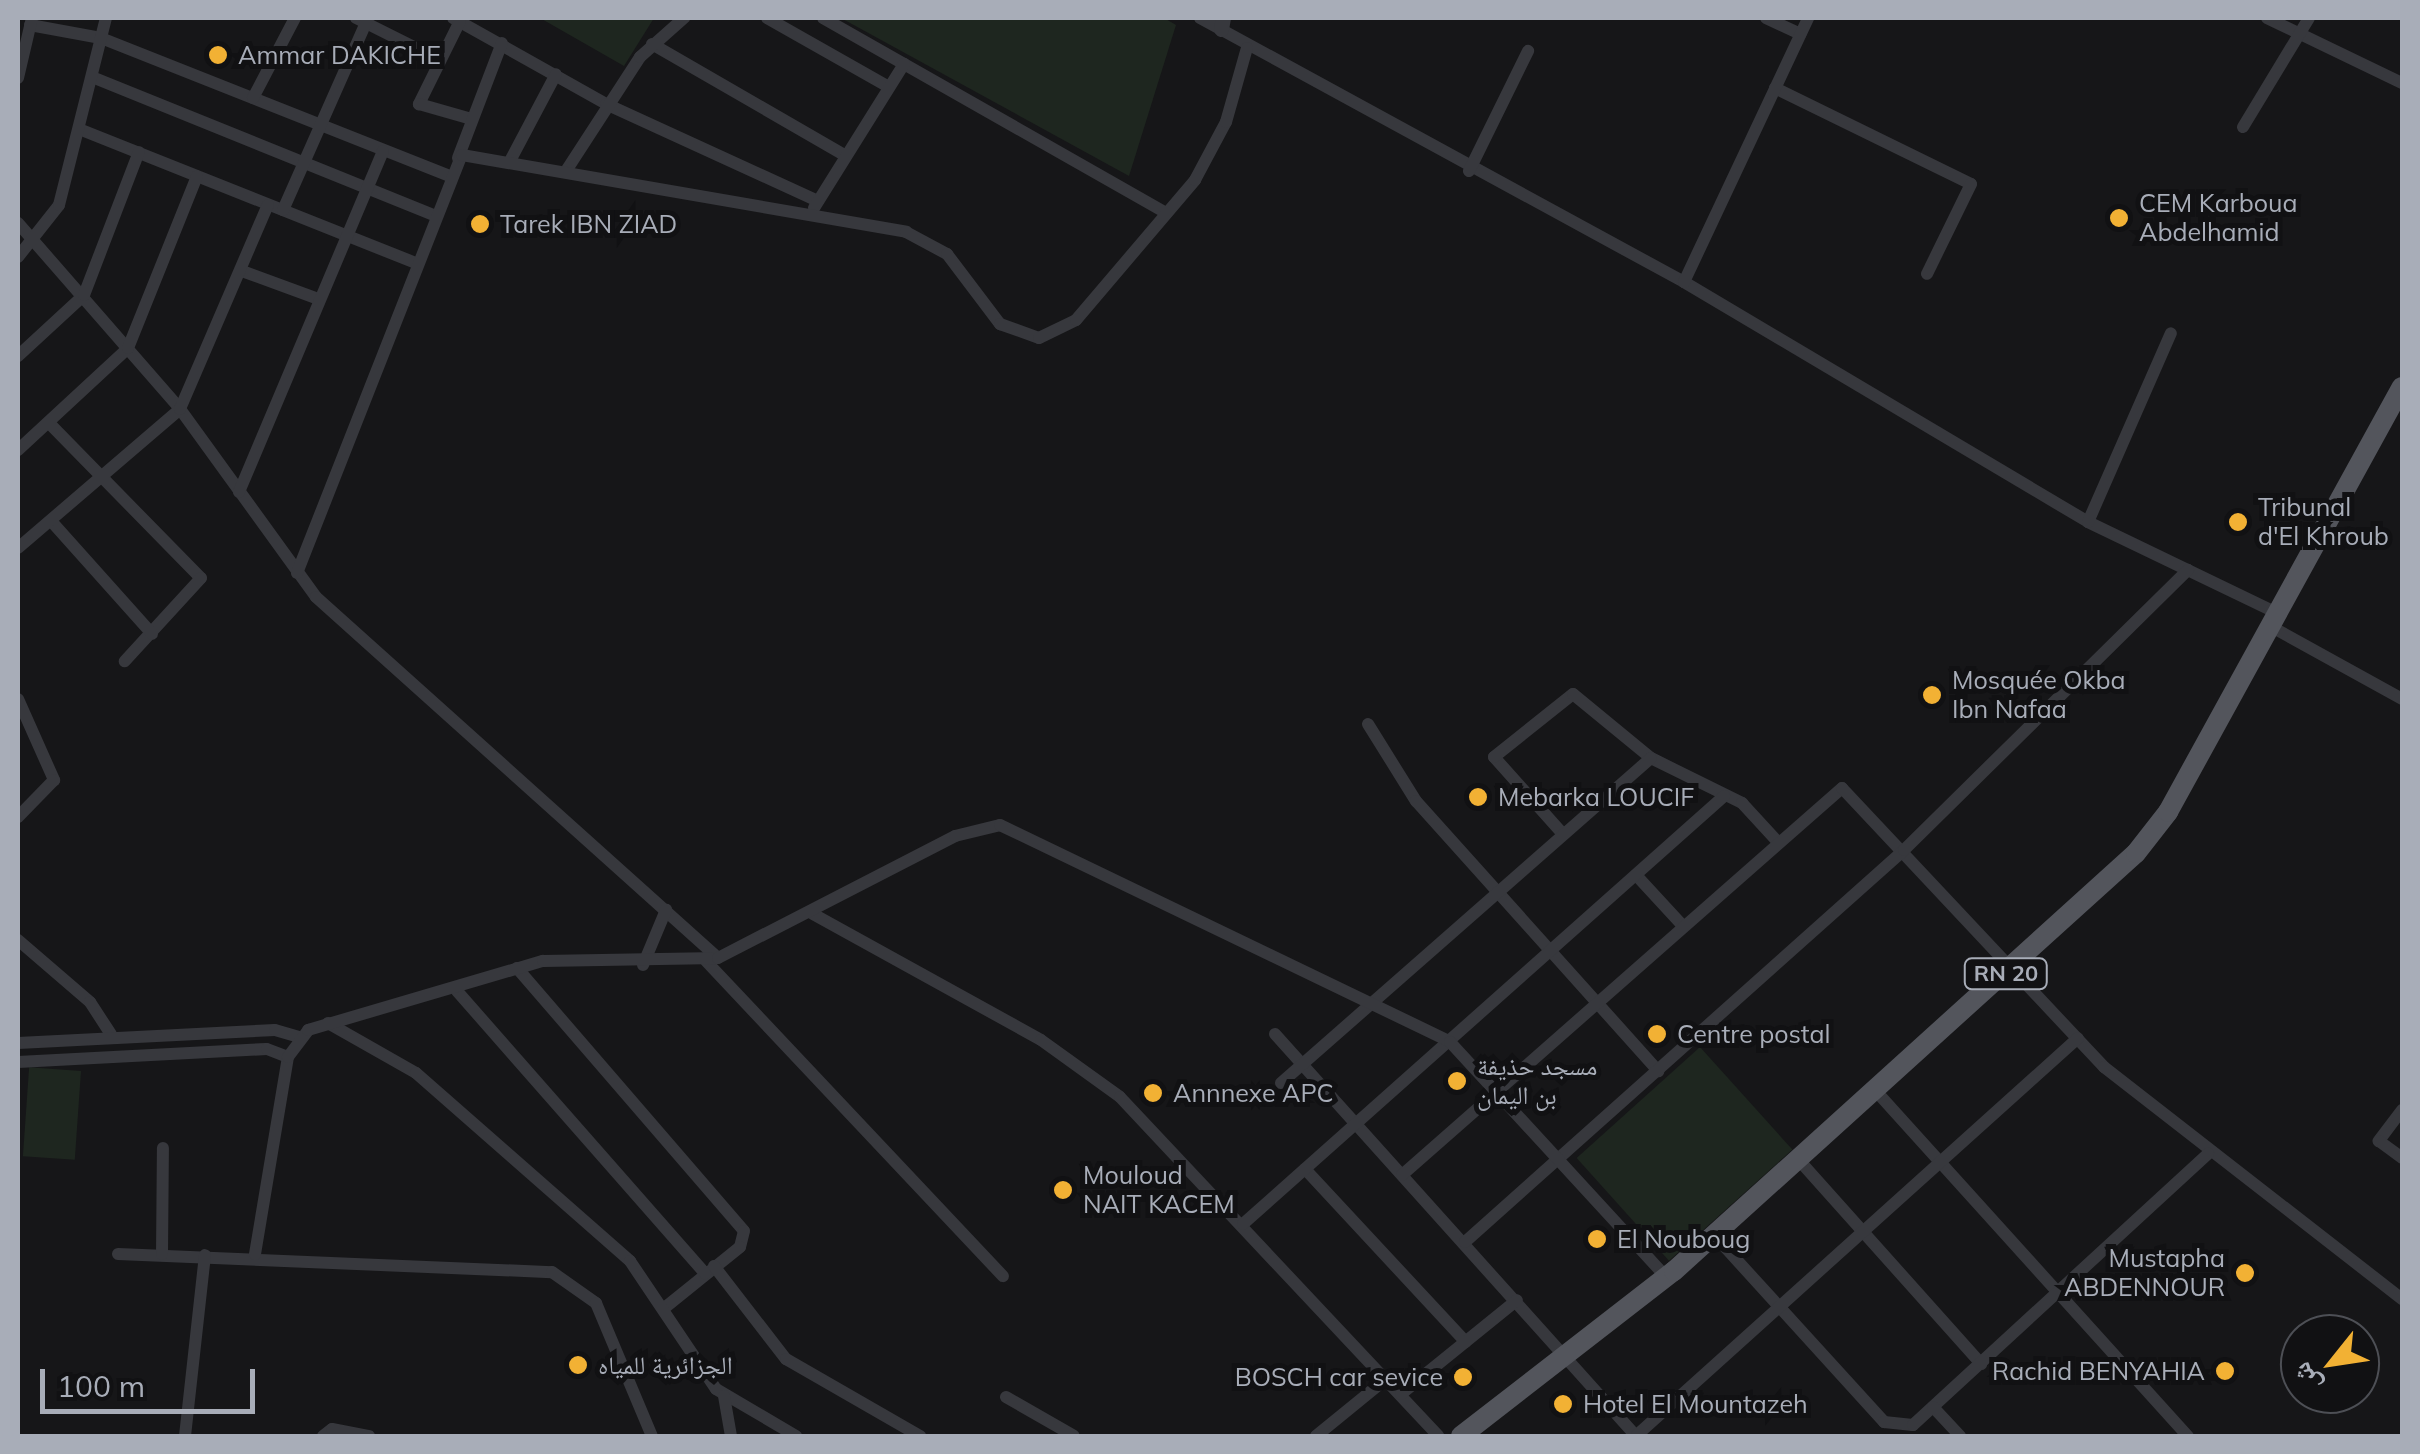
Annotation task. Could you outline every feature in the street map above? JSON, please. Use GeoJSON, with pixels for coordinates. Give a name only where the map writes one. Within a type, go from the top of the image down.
{"type":"FeatureCollection","features":[{"type":"Feature","properties":{"kind":"main road","name":"RN 20"},"geometry":{"type":"LineString","coordinates":[[1461,1436],[1666,1278],[2014,968],[2168,812],[2402,387]]}},
{"type":"Feature","properties":{"kind":"street"},"geometry":{"type":"LineString","coordinates":[[18,257],[35,241],[59,205],[106,18]]}},
{"type":"Feature","properties":{"kind":"street"},"geometry":{"type":"LineString","coordinates":[[252,98],[295,18]]}},
{"type":"Feature","properties":{"kind":"street"},"geometry":{"type":"LineString","coordinates":[[566,171],[606,104],[652,44],[684,18]]}},
{"type":"Feature","properties":{"kind":"street"},"geometry":{"type":"LineString","coordinates":[[767,18],[889,87]]}},
{"type":"Feature","properties":{"kind":"street"},"geometry":{"type":"LineString","coordinates":[[823,18],[1166,214]]}},
{"type":"Feature","properties":{"kind":"street"},"geometry":{"type":"LineString","coordinates":[[1200,18],[1222,23],[1247,48],[1469,171],[1684,282],[2088,522],[2188,570],[2402,699]]}},
{"type":"Feature","properties":{"kind":"street"},"geometry":{"type":"LineString","coordinates":[[1766,18],[1800,34]]}},
{"type":"Feature","properties":{"kind":"street"},"geometry":{"type":"LineString","coordinates":[[1684,282],[1808,18]]}},
{"type":"Feature","properties":{"kind":"street"},"geometry":{"type":"LineString","coordinates":[[2267,18],[2402,83]]}},
{"type":"Feature","properties":{"kind":"street"},"geometry":{"type":"LineString","coordinates":[[2243,127],[2309,18]]}},
{"type":"Feature","properties":{"kind":"street"},"geometry":{"type":"LineString","coordinates":[[282,210],[363,19],[440,60]]}},
{"type":"Feature","properties":{"kind":"street"},"geometry":{"type":"LineString","coordinates":[[468,118],[419,104],[456,19],[606,104],[818,201]]}},
{"type":"Feature","properties":{"kind":"street"},"geometry":{"type":"LineString","coordinates":[[18,78],[31,21],[100,38],[450,176]]}},
{"type":"Feature","properties":{"kind":"street"},"geometry":{"type":"LineString","coordinates":[[297,574],[458,158],[468,118],[502,43]]}},
{"type":"Feature","properties":{"kind":"street"},"geometry":{"type":"LineString","coordinates":[[652,44],[846,156]]}},
{"type":"Feature","properties":{"kind":"street"},"geometry":{"type":"LineString","coordinates":[[458,158],[510,161],[810,214],[934,245],[1000,324],[1039,338],[1076,320],[1166,214],[1217,142],[1247,48]]}},
{"type":"Feature","properties":{"kind":"street"},"geometry":{"type":"LineString","coordinates":[[1469,171],[1528,51]]}},
{"type":"Feature","properties":{"kind":"street"},"geometry":{"type":"LineString","coordinates":[[810,214],[904,64]]}},
{"type":"Feature","properties":{"kind":"street"},"geometry":{"type":"LineString","coordinates":[[510,161],[556,74]]}},
{"type":"Feature","properties":{"kind":"street"},"geometry":{"type":"LineString","coordinates":[[92,77],[434,215]]}},
{"type":"Feature","properties":{"kind":"street"},"geometry":{"type":"LineString","coordinates":[[1775,88],[1971,184],[1926,274]]}},
{"type":"Feature","properties":{"kind":"street"},"geometry":{"type":"LineString","coordinates":[[79,129],[416,262]]}},
{"type":"Feature","properties":{"kind":"street"},"geometry":{"type":"LineString","coordinates":[[239,492],[344,235],[383,151]]}},
{"type":"Feature","properties":{"kind":"street"},"geometry":{"type":"LineString","coordinates":[[18,356],[84,296],[139,152]]}},
{"type":"Feature","properties":{"kind":"street"},"geometry":{"type":"LineString","coordinates":[[18,450],[128,348],[197,176]]}},
{"type":"Feature","properties":{"kind":"street"},"geometry":{"type":"LineString","coordinates":[[18,548],[180,408],[268,204]]}},
{"type":"Feature","properties":{"kind":"street"},"geometry":{"type":"LineString","coordinates":[[18,223],[180,408],[297,574],[666,910],[1003,1276]]}},
{"type":"Feature","properties":{"kind":"street"},"geometry":{"type":"LineString","coordinates":[[242,271],[318,299]]}},
{"type":"Feature","properties":{"kind":"street"},"geometry":{"type":"LineString","coordinates":[[2088,522],[2171,334]]}},
{"type":"Feature","properties":{"kind":"street"},"geometry":{"type":"LineString","coordinates":[[49,423],[101,480],[202,578],[125,660]]}},
{"type":"Feature","properties":{"kind":"street"},"geometry":{"type":"LineString","coordinates":[[52,522],[152,634]]}},
{"type":"Feature","properties":{"kind":"street"},"geometry":{"type":"LineString","coordinates":[[1465,1242],[1904,850],[2188,570]]}},
{"type":"Feature","properties":{"kind":"street"},"geometry":{"type":"LineString","coordinates":[[1562,833],[1494,758],[1574,694],[1651,758],[1724,796],[1778,841]]}},
{"type":"Feature","properties":{"kind":"street"},"geometry":{"type":"LineString","coordinates":[[18,700],[54,780],[18,817]]}},
{"type":"Feature","properties":{"kind":"street"},"geometry":{"type":"LineString","coordinates":[[1368,724],[1399,781],[1658,1070]]}},
{"type":"Feature","properties":{"kind":"street"},"geometry":{"type":"LineString","coordinates":[[1281,1083],[1651,758]]}},
{"type":"Feature","properties":{"kind":"street"},"geometry":{"type":"LineString","coordinates":[[1402,1176],[1842,788],[2078,1038],[2208,1154],[2402,1300]]}},
{"type":"Feature","properties":{"kind":"street"},"geometry":{"type":"LineString","coordinates":[[1243,1224],[1724,796]]}},
{"type":"Feature","properties":{"kind":"street"},"geometry":{"type":"LineString","coordinates":[[18,1044],[111,1034],[300,1037],[328,1023],[457,991],[518,968],[575,958],[643,964],[712,960],[814,914],[955,836],[1000,825],[1450,1042],[1500,1090],[1666,1278]]}},
{"type":"Feature","properties":{"kind":"street"},"geometry":{"type":"LineString","coordinates":[[1636,875],[1683,926]]}},
{"type":"Feature","properties":{"kind":"street"},"geometry":{"type":"LineString","coordinates":[[643,964],[666,910]]}},
{"type":"Feature","properties":{"kind":"street"},"geometry":{"type":"LineString","coordinates":[[814,914],[1095,1077],[1243,1224],[1438,1436]]}},
{"type":"Feature","properties":{"kind":"street"},"geometry":{"type":"LineString","coordinates":[[18,940],[90,1002],[111,1034]]}},
{"type":"Feature","properties":{"kind":"street"},"geometry":{"type":"LineString","coordinates":[[518,968],[742,1226],[742,1243],[667,1306]]}},
{"type":"Feature","properties":{"kind":"street"},"geometry":{"type":"LineString","coordinates":[[457,991],[710,1269],[786,1359],[920,1436]]}},
{"type":"Feature","properties":{"kind":"street"},"geometry":{"type":"LineString","coordinates":[[328,1023],[416,1073],[630,1261],[667,1306],[724,1396],[731,1436]]}},
{"type":"Feature","properties":{"kind":"street"},"geometry":{"type":"LineString","coordinates":[[1275,1034],[1637,1436],[1861,1229],[2078,1038]]}},
{"type":"Feature","properties":{"kind":"street"},"geometry":{"type":"LineString","coordinates":[[255,1254],[288,1057],[300,1037]]}},
{"type":"Feature","properties":{"kind":"street"},"geometry":{"type":"LineString","coordinates":[[18,1062],[267,1050],[288,1057]]}},
{"type":"Feature","properties":{"kind":"street"},"geometry":{"type":"LineString","coordinates":[[1876,1090],[2188,1436]]}},
{"type":"Feature","properties":{"kind":"street"},"geometry":{"type":"LineString","coordinates":[[2402,1110],[2379,1140],[2402,1158]]}},
{"type":"Feature","properties":{"kind":"street"},"geometry":{"type":"LineString","coordinates":[[162,1254],[163,1148]]}},
{"type":"Feature","properties":{"kind":"street"},"geometry":{"type":"LineString","coordinates":[[1714,1235],[1884,1422],[1912,1425],[2208,1154]]}},
{"type":"Feature","properties":{"kind":"street"},"geometry":{"type":"LineString","coordinates":[[1798,1160],[1981,1364]]}},
{"type":"Feature","properties":{"kind":"street"},"geometry":{"type":"LineString","coordinates":[[1304,1169],[1466,1342]]}},
{"type":"Feature","properties":{"kind":"street"},"geometry":{"type":"LineString","coordinates":[[118,1254],[255,1254],[534,1269],[569,1279],[604,1318],[652,1436]]}},
{"type":"Feature","properties":{"kind":"street"},"geometry":{"type":"LineString","coordinates":[[185,1436],[205,1255]]}},
{"type":"Feature","properties":{"kind":"street"},"geometry":{"type":"LineString","coordinates":[[1401,1394],[1517,1300]]}},
{"type":"Feature","properties":{"kind":"street"},"geometry":{"type":"LineString","coordinates":[[1316,1436],[1387,1378]]}},
{"type":"Feature","properties":{"kind":"street"},"geometry":{"type":"LineString","coordinates":[[724,1396],[796,1436]]}},
{"type":"Feature","properties":{"kind":"street"},"geometry":{"type":"LineString","coordinates":[[1006,1398],[1074,1436]]}},
{"type":"Feature","properties":{"kind":"street"},"geometry":{"type":"LineString","coordinates":[[1933,1408],[1960,1436]]}},
{"type":"Feature","properties":{"kind":"street"},"geometry":{"type":"LineString","coordinates":[[323,1436],[332,1429],[370,1436]]}},
{"type":"Feature","properties":{"kind":"shaded area"},"geometry":{"type":"Polygon","coordinates":[[[540,18],[654,18],[624,66],[540,18]]]}},
{"type":"Feature","properties":{"kind":"shaded area"},"geometry":{"type":"Polygon","coordinates":[[[841,18],[1164,18],[1176,25],[1129,176],[841,18]]]}},
{"type":"Feature","properties":{"kind":"shaded area"},"geometry":{"type":"Polygon","coordinates":[[[1700,1047],[1792,1150],[1669,1261],[1577,1158],[1700,1047]]]}},
{"type":"Feature","properties":{"kind":"shaded area"},"geometry":{"type":"Polygon","coordinates":[[[29,1067],[81,1071],[75,1160],[23,1156],[29,1067]]]}},
{"type":"Feature","properties":{"kind":"place","name":"Ammar DAKICHE"},"geometry":{"type":"Point","coordinates":[218,55]}},
{"type":"Feature","properties":{"kind":"place","name":"CEM Karboua Abdelhamid"},"geometry":{"type":"Point","coordinates":[2119,218]}},
{"type":"Feature","properties":{"kind":"place","name":"Tarek IBN ZIAD"},"geometry":{"type":"Point","coordinates":[480,224]}},
{"type":"Feature","properties":{"kind":"place","name":"Tribunal d'El Khroub"},"geometry":{"type":"Point","coordinates":[2238,522]}},
{"type":"Feature","properties":{"kind":"place","name":"Mosquée Okba Ibn Nafaa"},"geometry":{"type":"Point","coordinates":[1932,695]}},
{"type":"Feature","properties":{"kind":"place","name":"Mebarka LOUCIF"},"geometry":{"type":"Point","coordinates":[1478,797]}},
{"type":"Feature","properties":{"kind":"place","name":"Centre postal"},"geometry":{"type":"Point","coordinates":[1657,1034]}},
{"type":"Feature","properties":{"kind":"place","name":"مسجد حذيفة بن اليمان"},"geometry":{"type":"Point","coordinates":[1457,1081]}},
{"type":"Feature","properties":{"kind":"place","name":"Annnexe APC"},"geometry":{"type":"Point","coordinates":[1153,1093]}},
{"type":"Feature","properties":{"kind":"place","name":"Mouloud NAIT KACEM"},"geometry":{"type":"Point","coordinates":[1063,1190]}},
{"type":"Feature","properties":{"kind":"place","name":"El Nouboug"},"geometry":{"type":"Point","coordinates":[1597,1239]}},
{"type":"Feature","properties":{"kind":"place","name":"Mustapha ABDENNOUR"},"geometry":{"type":"Point","coordinates":[2245,1273]}},
{"type":"Feature","properties":{"kind":"place","name":"الجزائرية للمياه"},"geometry":{"type":"Point","coordinates":[578,1365]}},
{"type":"Feature","properties":{"kind":"place","name":"Rachid BENYAHIA"},"geometry":{"type":"Point","coordinates":[2225,1371]}},
{"type":"Feature","properties":{"kind":"place","name":"BOSCH car sevice"},"geometry":{"type":"Point","coordinates":[1463,1377]}},
{"type":"Feature","properties":{"kind":"place","name":"Hotel El Mountazeh"},"geometry":{"type":"Point","coordinates":[1563,1404]}}]}
